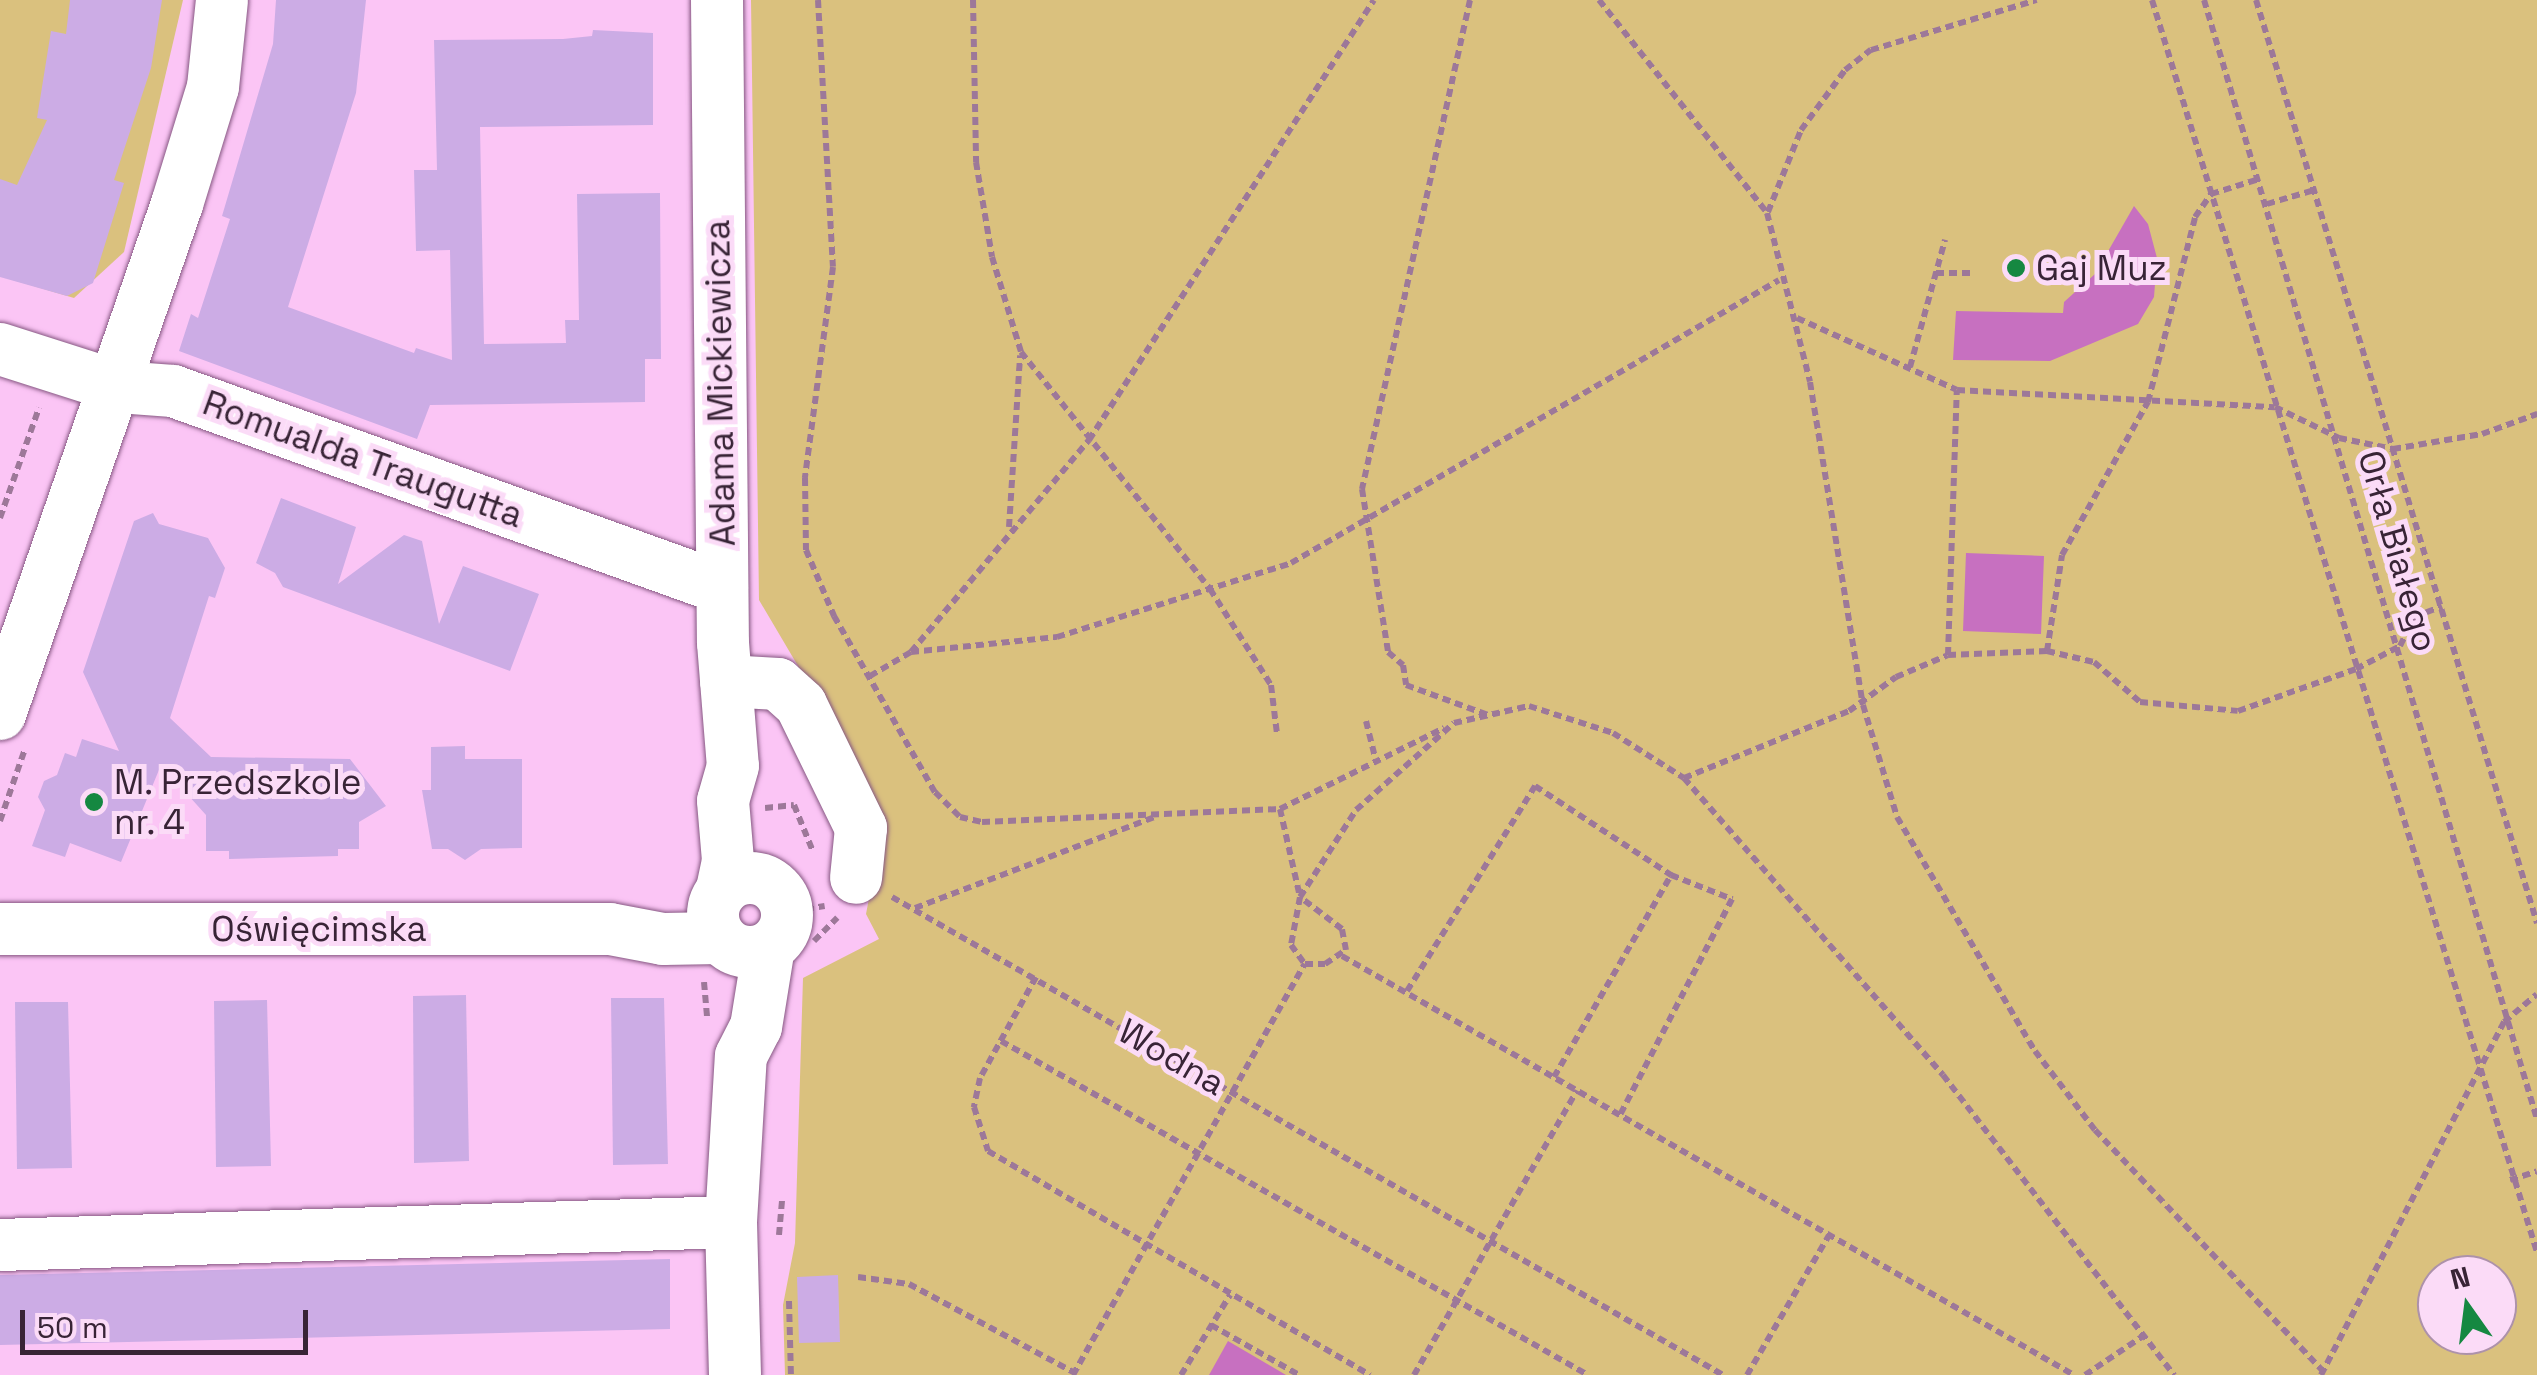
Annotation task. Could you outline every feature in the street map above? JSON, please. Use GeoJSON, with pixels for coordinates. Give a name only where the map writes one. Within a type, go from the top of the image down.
{"type":"FeatureCollection","features":[{"type":"Feature","properties":{"kind":"street"},"geometry":{"type":"LineString","coordinates":[[0,714],[118,387],[213,87],[222,0]]}},
{"type":"Feature","properties":{"kind":"street","name":"Adama Mickiewicza"},"geometry":{"type":"LineString","coordinates":[[717,0],[722,588],[726,682],[744,788],[723,801],[732,925],[756,1027],[724,1048],[734,1375]]}},
{"type":"Feature","properties":{"kind":"street","name":"Romualda Traugutta"},"geometry":{"type":"LineString","coordinates":[[0,349],[118,387],[173,391],[722,588]]}},
{"type":"Feature","properties":{"kind":"street"},"geometry":{"type":"LineString","coordinates":[[726,682],[778,684],[801,705],[862,828],[856,878]]}},
{"type":"Feature","properties":{"kind":"street","name":"Oświęcimska"},"geometry":{"type":"LineString","coordinates":[[0,929],[637,930],[663,940],[732,925]]}},
{"type":"Feature","properties":{"kind":"street"},"geometry":{"type":"LineString","coordinates":[[0,1245],[732,1222]]}},
{"type":"Feature","properties":{"kind":"path"},"geometry":{"type":"LineString","coordinates":[[818,0],[833,267],[801,519],[818,584],[936,792],[960,817],[982,822],[1280,808],[1454,723],[1529,706],[1613,733],[1684,778],[1943,1075],[2174,1375]]}},
{"type":"Feature","properties":{"kind":"path"},"geometry":{"type":"LineString","coordinates":[[973,0],[976,162],[992,257],[1020,352],[1009,528]]}},
{"type":"Feature","properties":{"kind":"path"},"geometry":{"type":"LineString","coordinates":[[870,676],[911,652],[1009,528],[1089,440],[1374,0]]}},
{"type":"Feature","properties":{"kind":"path"},"geometry":{"type":"LineString","coordinates":[[1470,0],[1362,489],[1388,652],[1403,665],[1406,685],[1488,715]]}},
{"type":"Feature","properties":{"kind":"path"},"geometry":{"type":"LineString","coordinates":[[1599,0],[1767,213],[1779,280],[1797,318],[1863,704],[1897,817],[2035,1051],[2095,1130],[2322,1373],[2504,1022],[2537,994]]}},
{"type":"Feature","properties":{"kind":"path"},"geometry":{"type":"LineString","coordinates":[[1767,213],[1801,130],[1845,70],[1871,50],[2037,0]]}},
{"type":"Feature","properties":{"kind":"path"},"geometry":{"type":"LineString","coordinates":[[2152,0],[2510,1180],[2537,1252]]}},
{"type":"Feature","properties":{"kind":"path","name":"Orła Białego"},"geometry":{"type":"LineString","coordinates":[[2204,0],[2339,438],[2504,1022],[2537,1119]]}},
{"type":"Feature","properties":{"kind":"path"},"geometry":{"type":"LineString","coordinates":[[2256,0],[2537,923]]}},
{"type":"Feature","properties":{"kind":"path"},"geometry":{"type":"LineString","coordinates":[[2048,651],[2062,555],[2148,402],[2195,216],[2210,194],[2259,179]]}},
{"type":"Feature","properties":{"kind":"path"},"geometry":{"type":"LineString","coordinates":[[2267,204],[2314,190]]}},
{"type":"Feature","properties":{"kind":"path"},"geometry":{"type":"LineString","coordinates":[[1910,367],[1945,240]]}},
{"type":"Feature","properties":{"kind":"path"},"geometry":{"type":"LineString","coordinates":[[1936,273],[1974,273]]}},
{"type":"Feature","properties":{"kind":"path"},"geometry":{"type":"LineString","coordinates":[[911,652],[1057,637],[1290,563],[1779,280]]}},
{"type":"Feature","properties":{"kind":"path"},"geometry":{"type":"LineString","coordinates":[[1797,318],[1957,390],[2275,406],[2339,438],[2393,449],[2482,434],[2537,414]]}},
{"type":"Feature","properties":{"kind":"path"},"geometry":{"type":"LineString","coordinates":[[1020,352],[1089,440],[1150,507],[1210,589],[1271,685],[1277,734]]}},
{"type":"Feature","properties":{"kind":"path"},"geometry":{"type":"LineString","coordinates":[[1948,654],[1957,390]]}},
{"type":"Feature","properties":{"kind":"path"},"geometry":{"type":"LineString","coordinates":[[0,518],[45,392]]}},
{"type":"Feature","properties":{"kind":"path"},"geometry":{"type":"LineString","coordinates":[[1684,778],[1863,704],[1896,677],[1948,654],[2048,651],[2094,662],[2140,702],[2238,711],[2356,669],[2400,646],[2414,617],[2442,606]]}},
{"type":"Feature","properties":{"kind":"path"},"geometry":{"type":"LineString","coordinates":[[1366,720],[1376,761]]}},
{"type":"Feature","properties":{"kind":"path"},"geometry":{"type":"LineString","coordinates":[[1306,964],[1291,945],[1300,897],[1356,810],[1454,723]]}},
{"type":"Feature","properties":{"kind":"path"},"geometry":{"type":"LineString","coordinates":[[1406,992],[1535,786],[1670,875],[1732,899],[1620,1115]]}},
{"type":"Feature","properties":{"kind":"path","name":"Wodna"},"geometry":{"type":"LineString","coordinates":[[744,788],[794,804],[817,864],[856,878],[913,908],[1723,1375]]}},
{"type":"Feature","properties":{"kind":"path"},"geometry":{"type":"LineString","coordinates":[[1280,808],[1300,897],[1338,918],[1342,956]]}},
{"type":"Feature","properties":{"kind":"path"},"geometry":{"type":"LineString","coordinates":[[913,908],[1160,816]]}},
{"type":"Feature","properties":{"kind":"path"},"geometry":{"type":"LineString","coordinates":[[1554,1077],[1670,875]]}},
{"type":"Feature","properties":{"kind":"path"},"geometry":{"type":"LineString","coordinates":[[724,1048],[707,1003],[732,925]]}},
{"type":"Feature","properties":{"kind":"path"},"geometry":{"type":"LineString","coordinates":[[858,1277],[908,1284],[1076,1374],[1197,1149],[1234,1093],[1306,964],[1342,956],[2074,1375]]}},
{"type":"Feature","properties":{"kind":"path"},"geometry":{"type":"LineString","coordinates":[[1036,978],[980,1078],[974,1107],[988,1151],[1370,1375]]}},
{"type":"Feature","properties":{"kind":"path"},"geometry":{"type":"LineString","coordinates":[[1001,1041],[1197,1149],[1588,1375]]}},
{"type":"Feature","properties":{"kind":"path"},"geometry":{"type":"LineString","coordinates":[[1414,1375],[1577,1090]]}},
{"type":"Feature","properties":{"kind":"path"},"geometry":{"type":"LineString","coordinates":[[2510,1180],[2537,1171]]}},
{"type":"Feature","properties":{"kind":"path"},"geometry":{"type":"LineString","coordinates":[[1747,1375],[1828,1235]]}},
{"type":"Feature","properties":{"kind":"path"},"geometry":{"type":"LineString","coordinates":[[1181,1375],[1230,1295]]}},
{"type":"Feature","properties":{"kind":"path"},"geometry":{"type":"LineString","coordinates":[[789,1301],[791,1375]]}},
{"type":"Feature","properties":{"kind":"path"},"geometry":{"type":"LineString","coordinates":[[1211,1325],[1299,1375]]}},
{"type":"Feature","properties":{"kind":"path"},"geometry":{"type":"LineString","coordinates":[[2085,1375],[2142,1336]]}},
{"type":"Feature","properties":{"kind":"shaded area"},"geometry":{"type":"Polygon","coordinates":[[[0,0],[183,0],[124,252],[74,298],[0,276],[0,0]]]}},
{"type":"Feature","properties":{"kind":"shaded area"},"geometry":{"type":"Polygon","coordinates":[[[751,0],[2537,0],[2537,1375],[785,1375],[783,1305],[795,1243],[803,978],[879,939],[866,914],[881,836],[844,744],[759,600],[751,0]]]}},
{"type":"Feature","properties":{"kind":"shaded area"},"geometry":{"type":"Polygon","coordinates":[[[2134,206],[2148,224],[2157,258],[2154,297],[2138,324],[2050,361],[1953,360],[1956,311],[2063,313],[2064,302],[2095,274],[2134,206]]]}},
{"type":"Feature","properties":{"kind":"shaded area"},"geometry":{"type":"Polygon","coordinates":[[[1966,553],[2044,556],[2041,634],[1963,631],[1966,553]]]}},
{"type":"Feature","properties":{"kind":"shaded area"},"geometry":{"type":"Polygon","coordinates":[[[1228,1341],[1286,1375],[1209,1375],[1228,1341]]]}},
{"type":"Feature","properties":{"kind":"building"},"geometry":{"type":"Polygon","coordinates":[[[70,0],[162,0],[151,68],[114,180],[124,183],[93,283],[67,296],[0,277],[0,179],[17,185],[47,120],[37,118],[51,31],[66,34],[70,0]]]}},
{"type":"Feature","properties":{"kind":"building"},"geometry":{"type":"Polygon","coordinates":[[[276,0],[366,0],[356,93],[288,307],[414,353],[416,348],[452,360],[450,250],[416,251],[414,170],[437,170],[434,40],[563,39],[592,36],[593,30],[653,33],[653,125],[480,127],[484,344],[566,343],[565,320],[579,320],[577,194],[660,193],[661,359],[645,359],[645,402],[430,405],[417,439],[179,351],[191,314],[198,318],[230,219],[222,216],[273,44],[276,0]]]}},
{"type":"Feature","properties":{"kind":"building"},"geometry":{"type":"Polygon","coordinates":[[[281,498],[356,527],[338,584],[404,535],[422,541],[439,624],[463,566],[539,594],[510,671],[283,587],[275,573],[256,563],[281,498]]]}},
{"type":"Feature","properties":{"kind":"building"},"geometry":{"type":"Polygon","coordinates":[[[153,513],[159,524],[208,538],[225,568],[215,598],[209,596],[170,718],[211,757],[350,759],[386,806],[359,822],[359,849],[338,849],[338,856],[229,859],[229,851],[206,851],[206,815],[161,765],[121,862],[70,843],[65,857],[32,846],[45,810],[38,797],[44,781],[57,775],[65,753],[76,757],[82,739],[119,751],[83,672],[134,521],[153,513]]]}},
{"type":"Feature","properties":{"kind":"building"},"geometry":{"type":"Polygon","coordinates":[[[465,746],[465,759],[522,759],[522,848],[481,849],[465,860],[448,849],[432,849],[422,790],[431,790],[431,747],[465,746]]]}},
{"type":"Feature","properties":{"kind":"building"},"geometry":{"type":"Polygon","coordinates":[[[466,995],[469,1161],[414,1163],[413,996],[466,995]]]}},
{"type":"Feature","properties":{"kind":"building"},"geometry":{"type":"Polygon","coordinates":[[[611,998],[664,998],[668,1164],[613,1165],[611,998]]]}},
{"type":"Feature","properties":{"kind":"building"},"geometry":{"type":"Polygon","coordinates":[[[267,1000],[271,1166],[216,1167],[214,1001],[267,1000]]]}},
{"type":"Feature","properties":{"kind":"building"},"geometry":{"type":"Polygon","coordinates":[[[15,1002],[68,1002],[72,1168],[17,1169],[15,1002]]]}},
{"type":"Feature","properties":{"kind":"building"},"geometry":{"type":"Polygon","coordinates":[[[670,1259],[670,1329],[0,1345],[0,1275],[670,1259]]]}},
{"type":"Feature","properties":{"kind":"building"},"geometry":{"type":"Polygon","coordinates":[[[838,1275],[840,1342],[799,1343],[797,1277],[838,1275]]]}},
{"type":"Feature","properties":{"kind":"place","name":"Gaj Muz"},"geometry":{"type":"Point","coordinates":[2016,268]}},
{"type":"Feature","properties":{"kind":"place","name":"M. Przedszkole nr. 4"},"geometry":{"type":"Point","coordinates":[94,802]}}]}
